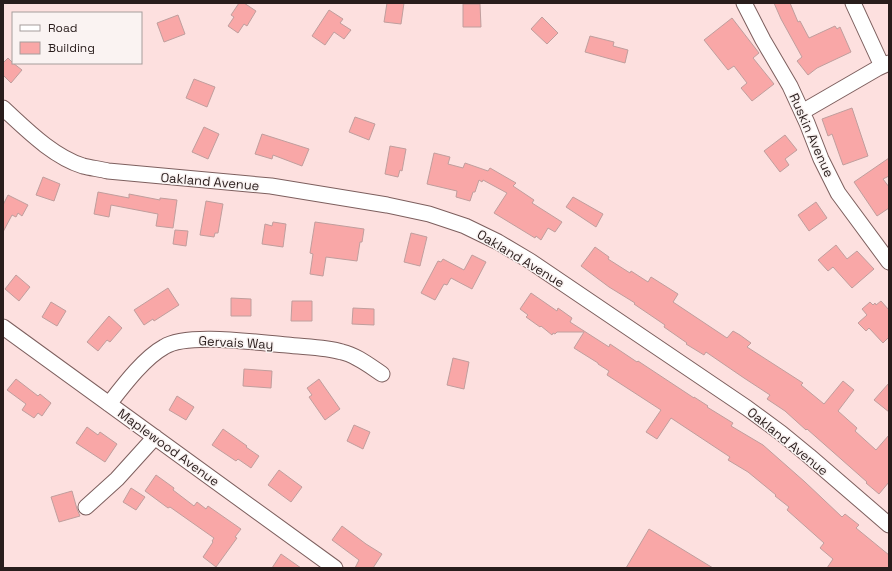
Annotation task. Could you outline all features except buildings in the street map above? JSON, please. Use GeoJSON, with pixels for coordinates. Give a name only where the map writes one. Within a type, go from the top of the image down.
{"type":"FeatureCollection","features":[{"type":"Feature","properties":{"kind":"street","name":"Ruskin Avenue"},"geometry":{"type":"LineString","coordinates":[[744,3],[763,40],[790,86],[821,159],[838,193],[889,262]]}},
{"type":"Feature","properties":{"kind":"street"},"geometry":{"type":"LineString","coordinates":[[802,112],[885,64],[853,3]]}},
{"type":"Feature","properties":{"kind":"street","name":"Oakland Avenue"},"geometry":{"type":"LineString","coordinates":[[3,108],[45,145],[63,157],[83,166],[108,171],[292,190],[387,205],[429,214],[465,226],[498,242],[530,261],[747,408],[809,456],[889,526]]}},
{"type":"Feature","properties":{"kind":"street","name":"Maplewood Avenue"},"geometry":{"type":"LineString","coordinates":[[3,327],[335,568]]}},
{"type":"Feature","properties":{"kind":"street","name":"Gervais Way"},"geometry":{"type":"LineString","coordinates":[[109,404],[149,358],[164,346],[177,342],[198,339],[229,340],[318,348],[343,352],[361,360],[382,374]]}},
{"type":"Feature","properties":{"kind":"street"},"geometry":{"type":"LineString","coordinates":[[86,507],[117,479],[155,437]]}}]}
